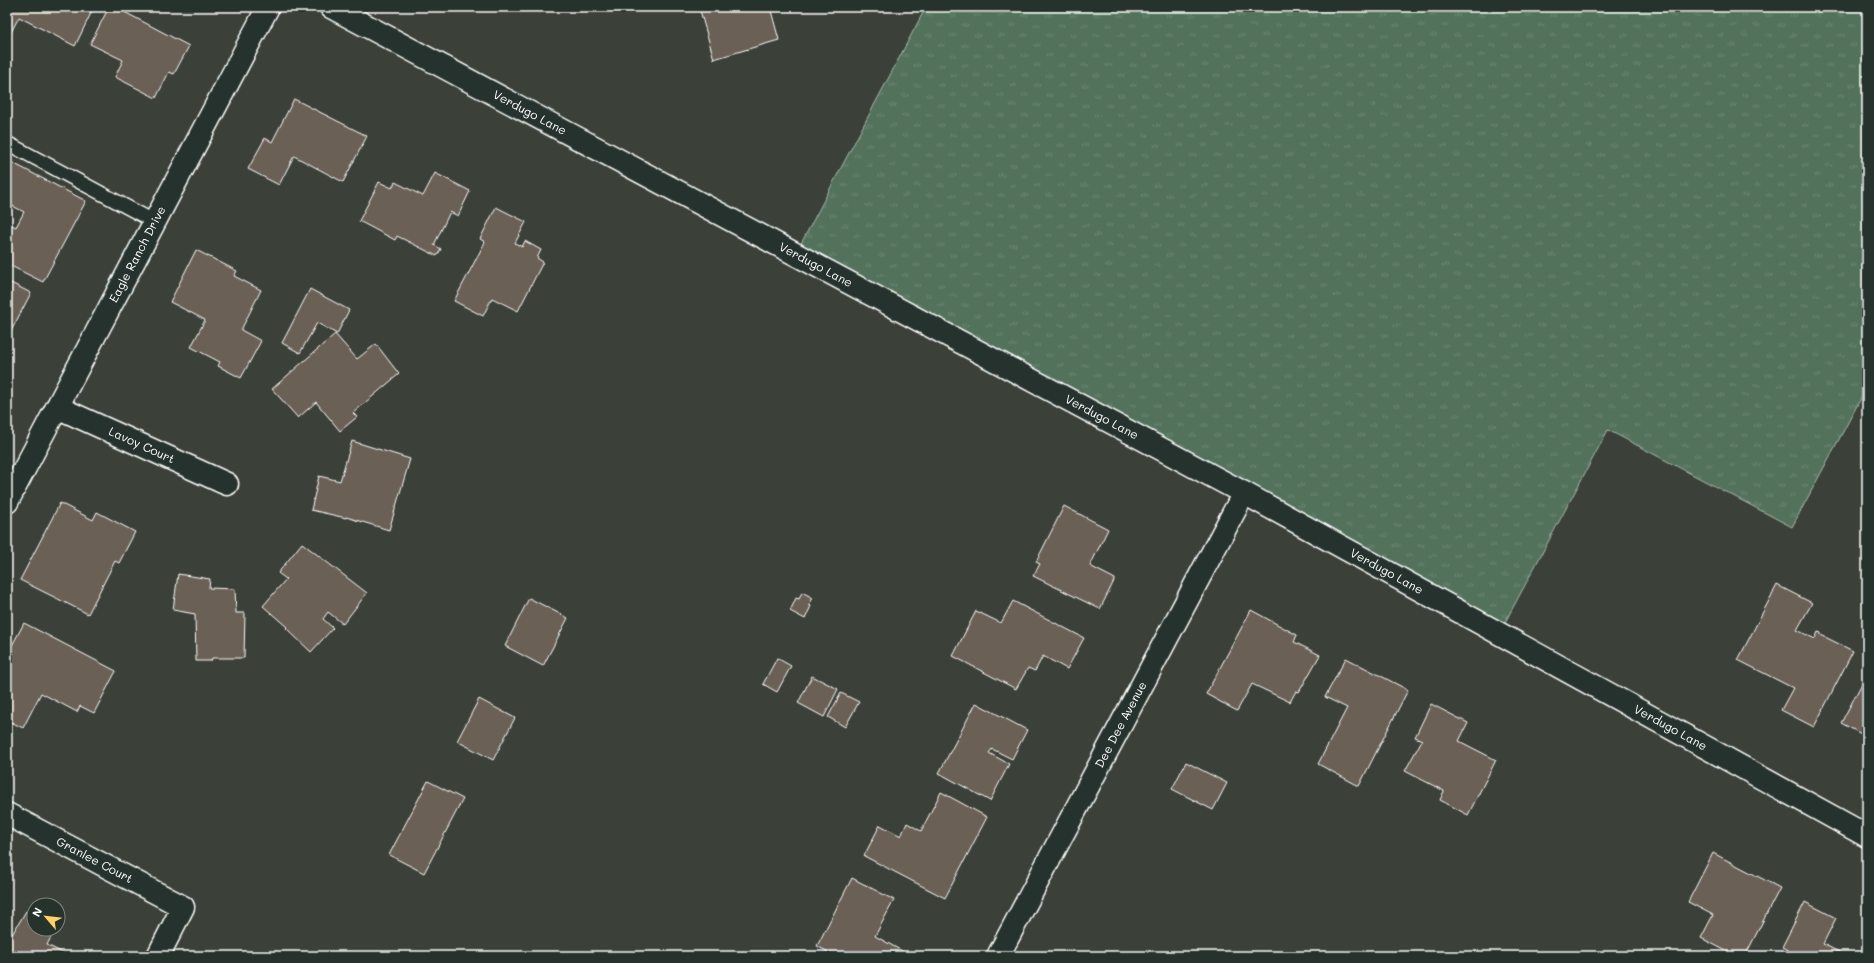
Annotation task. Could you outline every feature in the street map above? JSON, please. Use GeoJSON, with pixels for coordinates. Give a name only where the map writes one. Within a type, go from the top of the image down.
{"type":"FeatureCollection","features":[{"type":"Feature","properties":{"kind":"street","name":"Eagle Ranch Drive"},"geometry":{"type":"LineString","coordinates":[[7,502],[268,7]]}},
{"type":"Feature","properties":{"kind":"street","name":"Verdugo Lane"},"geometry":{"type":"LineString","coordinates":[[331,7],[1244,493],[1867,836]]}},
{"type":"Feature","properties":{"kind":"street","name":"Lavoy Court"},"geometry":{"type":"LineString","coordinates":[[57,406],[227,484]]}},
{"type":"Feature","properties":{"kind":"street","name":"Dee Dee Avenue"},"geometry":{"type":"LineString","coordinates":[[998,956],[1244,493]]}},
{"type":"Feature","properties":{"kind":"street","name":"Granlee Court"},"geometry":{"type":"LineString","coordinates":[[7,814],[183,907],[158,956]]}},
{"type":"Feature","properties":{"kind":"lane"},"geometry":{"type":"LineString","coordinates":[[7,143],[155,222]]}},
{"type":"Feature","properties":{"kind":"green space"},"geometry":{"type":"Polygon","coordinates":[[[926,7],[1867,7],[1867,387],[1792,527],[1608,430],[1502,628],[796,253],[926,7]]]}},
{"type":"Feature","properties":{"kind":"building"},"geometry":{"type":"Polygon","coordinates":[[[7,7],[94,7],[75,46],[19,17],[7,40],[7,7]]]}},
{"type":"Feature","properties":{"kind":"building"},"geometry":{"type":"Polygon","coordinates":[[[109,7],[115,7],[189,46],[174,74],[169,72],[156,98],[115,77],[123,60],[90,44],[109,7]]]}},
{"type":"Feature","properties":{"kind":"building"},"geometry":{"type":"Polygon","coordinates":[[[699,7],[770,7],[779,40],[714,59],[699,7]]]}},
{"type":"Feature","properties":{"kind":"building"},"geometry":{"type":"Polygon","coordinates":[[[294,99],[367,136],[343,182],[294,156],[279,185],[248,169],[265,138],[272,142],[294,99]]]}},
{"type":"Feature","properties":{"kind":"building"},"geometry":{"type":"Polygon","coordinates":[[[7,160],[86,201],[43,282],[7,264],[7,223],[16,227],[24,212],[7,203],[7,160]]]}},
{"type":"Feature","properties":{"kind":"building"},"geometry":{"type":"Polygon","coordinates":[[[435,173],[470,191],[458,216],[450,212],[434,245],[441,249],[437,256],[397,236],[395,240],[359,221],[379,182],[392,188],[395,182],[423,196],[435,173]]]}},
{"type":"Feature","properties":{"kind":"building"},"geometry":{"type":"Polygon","coordinates":[[[496,207],[526,222],[515,243],[522,247],[525,241],[541,250],[537,258],[543,262],[518,311],[492,298],[483,316],[454,301],[485,242],[480,239],[496,207]]]}},
{"type":"Feature","properties":{"kind":"building"},"geometry":{"type":"Polygon","coordinates":[[[196,250],[237,271],[234,276],[261,290],[241,330],[261,341],[241,378],[218,366],[220,362],[191,347],[205,320],[170,302],[196,250]]]}},
{"type":"Feature","properties":{"kind":"building"},"geometry":{"type":"Polygon","coordinates":[[[7,281],[31,293],[10,333],[7,331],[7,281]]]}},
{"type":"Feature","properties":{"kind":"building"},"geometry":{"type":"Polygon","coordinates":[[[310,289],[349,310],[337,334],[317,323],[300,353],[282,343],[310,289]]]}},
{"type":"Feature","properties":{"kind":"building"},"geometry":{"type":"Polygon","coordinates":[[[335,334],[357,359],[376,344],[399,374],[353,413],[357,417],[340,431],[316,402],[298,418],[272,389],[335,334]]]}},
{"type":"Feature","properties":{"kind":"building"},"geometry":{"type":"Polygon","coordinates":[[[352,441],[410,459],[389,530],[346,517],[311,510],[319,476],[340,481],[352,441]]]}},
{"type":"Feature","properties":{"kind":"building"},"geometry":{"type":"Polygon","coordinates":[[[60,503],[93,520],[97,512],[135,532],[119,563],[115,561],[88,614],[20,580],[60,503]]]}},
{"type":"Feature","properties":{"kind":"building"},"geometry":{"type":"Polygon","coordinates":[[[1064,506],[1108,529],[1090,566],[1115,579],[1100,609],[1033,576],[1040,564],[1036,562],[1064,506]]]}},
{"type":"Feature","properties":{"kind":"building"},"geometry":{"type":"Polygon","coordinates":[[[302,543],[367,593],[343,624],[328,612],[323,619],[333,628],[311,652],[286,628],[287,627],[263,606],[286,579],[278,573],[302,543]]]}},
{"type":"Feature","properties":{"kind":"building"},"geometry":{"type":"Polygon","coordinates":[[[178,574],[210,579],[209,588],[235,589],[236,613],[245,613],[244,658],[212,658],[211,661],[196,661],[195,614],[173,610],[178,574]]]}},
{"type":"Feature","properties":{"kind":"building"},"geometry":{"type":"Polygon","coordinates":[[[1777,585],[1812,603],[1797,630],[1815,639],[1818,632],[1821,633],[1821,635],[1853,651],[1814,727],[1781,710],[1793,688],[1738,660],[1777,585]]]}},
{"type":"Feature","properties":{"kind":"building"},"geometry":{"type":"Polygon","coordinates":[[[802,592],[813,598],[809,605],[811,606],[805,619],[790,611],[796,598],[799,599],[802,592]]]}},
{"type":"Feature","properties":{"kind":"building"},"geometry":{"type":"Polygon","coordinates":[[[529,598],[568,618],[543,666],[505,646],[529,598]]]}},
{"type":"Feature","properties":{"kind":"building"},"geometry":{"type":"Polygon","coordinates":[[[1013,601],[1084,638],[1067,669],[1043,656],[1035,671],[1028,668],[1016,689],[953,656],[976,611],[1001,623],[1013,601]]]}},
{"type":"Feature","properties":{"kind":"building"},"geometry":{"type":"Polygon","coordinates":[[[1251,610],[1297,635],[1294,642],[1320,655],[1299,692],[1296,691],[1290,702],[1252,684],[1237,711],[1206,694],[1251,610]]]}},
{"type":"Feature","properties":{"kind":"building"},"geometry":{"type":"Polygon","coordinates":[[[24,623],[116,671],[94,713],[80,706],[77,712],[41,693],[23,728],[7,720],[7,673],[9,669],[7,667],[7,655],[24,623]]]}},
{"type":"Feature","properties":{"kind":"building"},"geometry":{"type":"Polygon","coordinates":[[[777,658],[791,666],[777,692],[763,684],[777,658]]]}},
{"type":"Feature","properties":{"kind":"building"},"geometry":{"type":"Polygon","coordinates":[[[1346,658],[1408,690],[1359,786],[1318,764],[1347,708],[1325,697],[1346,658]]]}},
{"type":"Feature","properties":{"kind":"building"},"geometry":{"type":"Polygon","coordinates":[[[1867,674],[1867,737],[1841,723],[1867,674]]]}},
{"type":"Feature","properties":{"kind":"building"},"geometry":{"type":"Polygon","coordinates":[[[812,676],[838,689],[824,717],[798,703],[812,676]]]}},
{"type":"Feature","properties":{"kind":"building"},"geometry":{"type":"Polygon","coordinates":[[[841,693],[859,702],[845,727],[828,717],[841,693]]]}},
{"type":"Feature","properties":{"kind":"building"},"geometry":{"type":"Polygon","coordinates":[[[479,699],[515,718],[493,760],[457,741],[479,699]]]}},
{"type":"Feature","properties":{"kind":"building"},"geometry":{"type":"Polygon","coordinates":[[[976,703],[1027,730],[1012,759],[992,749],[989,753],[1009,764],[990,801],[939,773],[976,703]]]}},
{"type":"Feature","properties":{"kind":"building"},"geometry":{"type":"Polygon","coordinates":[[[1431,704],[1468,723],[1459,741],[1496,760],[1468,815],[1440,800],[1444,791],[1405,771],[1422,740],[1415,737],[1431,704]]]}},
{"type":"Feature","properties":{"kind":"building"},"geometry":{"type":"Polygon","coordinates":[[[1186,762],[1227,783],[1213,810],[1172,789],[1186,762]]]}},
{"type":"Feature","properties":{"kind":"building"},"geometry":{"type":"Polygon","coordinates":[[[428,781],[463,799],[424,873],[389,855],[428,781]]]}},
{"type":"Feature","properties":{"kind":"building"},"geometry":{"type":"Polygon","coordinates":[[[941,792],[987,817],[945,898],[864,856],[880,825],[901,836],[907,823],[921,831],[941,792]]]}},
{"type":"Feature","properties":{"kind":"building"},"geometry":{"type":"Polygon","coordinates":[[[1713,853],[1780,888],[1745,956],[1736,956],[1701,938],[1713,915],[1688,902],[1713,853]]]}},
{"type":"Feature","properties":{"kind":"building"},"geometry":{"type":"Polygon","coordinates":[[[852,878],[894,900],[875,936],[911,956],[836,956],[817,946],[852,878]]]}},
{"type":"Feature","properties":{"kind":"building"},"geometry":{"type":"Polygon","coordinates":[[[1805,902],[1836,918],[1823,944],[1847,956],[1786,956],[1789,951],[1782,947],[1805,902]]]}},
{"type":"Feature","properties":{"kind":"building"},"geometry":{"type":"Polygon","coordinates":[[[26,911],[26,937],[51,937],[47,945],[69,956],[7,956],[7,943],[26,911]]]}}]}
